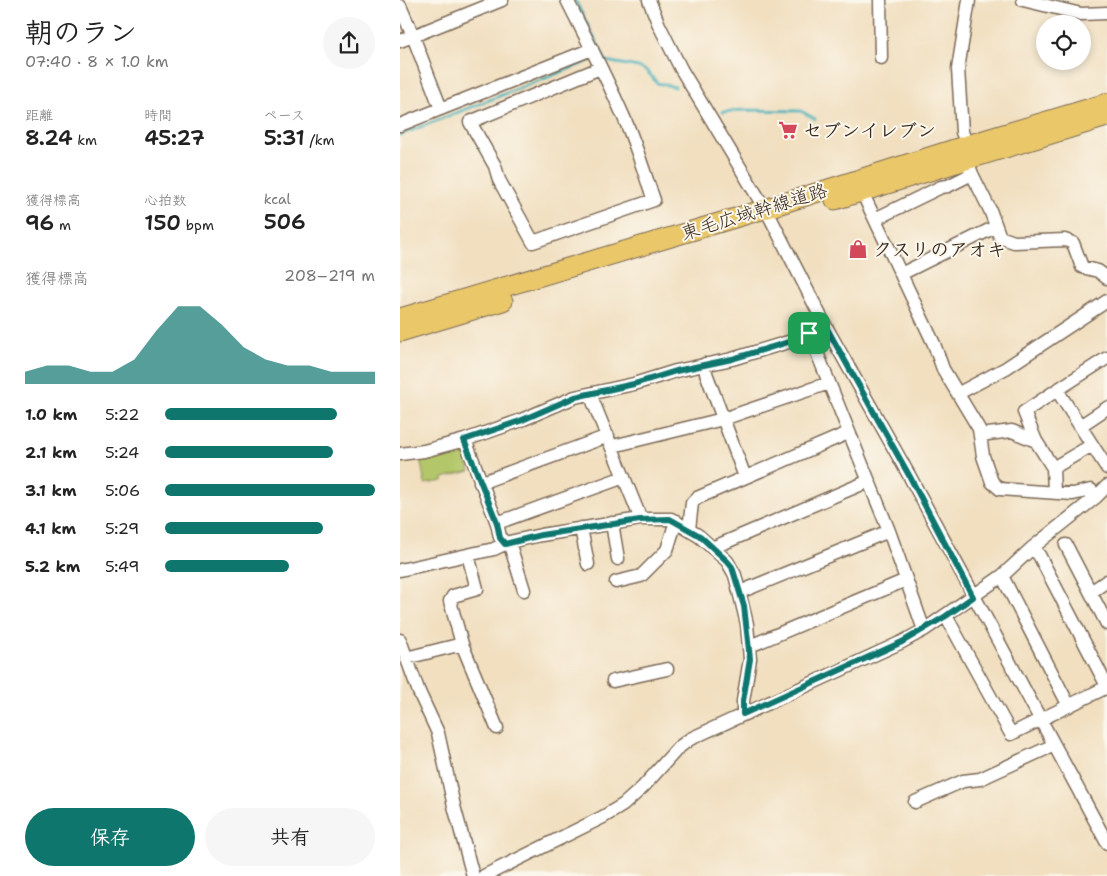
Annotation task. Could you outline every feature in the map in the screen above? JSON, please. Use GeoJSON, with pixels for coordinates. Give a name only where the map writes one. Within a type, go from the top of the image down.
{"type":"FeatureCollection","features":[{"type":"Feature","properties":{"kind":"highway","name":"東毛広域幹線道路"},"geometry":{"type":"LineString","coordinates":[[400,318],[768,214],[969,160],[1107,103]]}},
{"type":"Feature","properties":{"kind":"highway","name":"東毛広域幹線道路"},"geometry":{"type":"LineString","coordinates":[[400,332],[768,214],[862,192],[1107,117]]}},
{"type":"Feature","properties":{"kind":"street"},"geometry":{"type":"LineString","coordinates":[[400,41],[502,0]]}},
{"type":"Feature","properties":{"kind":"street"},"geometry":{"type":"LineString","coordinates":[[567,0],[592,49],[628,128],[654,200],[533,242],[499,180],[495,166],[470,122],[600,68]]}},
{"type":"Feature","properties":{"kind":"street"},"geometry":{"type":"LineString","coordinates":[[649,0],[681,69],[768,214],[825,325],[1107,843]]}},
{"type":"Feature","properties":{"kind":"street"},"geometry":{"type":"LineString","coordinates":[[880,0],[881,58]]}},
{"type":"Feature","properties":{"kind":"street"},"geometry":{"type":"LineString","coordinates":[[969,0],[958,69],[962,125],[969,160],[995,227],[1000,237],[1014,242],[1065,240],[1072,243],[1082,268],[1098,271],[1107,278]]}},
{"type":"Feature","properties":{"kind":"street"},"geometry":{"type":"LineString","coordinates":[[1023,0],[1081,14],[1107,13]]}},
{"type":"Feature","properties":{"kind":"street"},"geometry":{"type":"LineString","coordinates":[[400,6],[441,109]]}},
{"type":"Feature","properties":{"kind":"street"},"geometry":{"type":"LineString","coordinates":[[400,125],[592,49]]}},
{"type":"Feature","properties":{"kind":"street"},"geometry":{"type":"LineString","coordinates":[[875,219],[941,187],[948,186],[969,160]]}},
{"type":"Feature","properties":{"kind":"street"},"geometry":{"type":"LineString","coordinates":[[862,192],[944,369],[979,429],[983,456],[992,482],[1000,489],[1073,494],[1091,490],[1096,497]]}},
{"type":"Feature","properties":{"kind":"street"},"geometry":{"type":"LineString","coordinates":[[901,274],[995,227]]}},
{"type":"Feature","properties":{"kind":"street"},"geometry":{"type":"LineString","coordinates":[[959,393],[1006,368],[1107,301]]}},
{"type":"Feature","properties":{"kind":"street"},"geometry":{"type":"LineString","coordinates":[[400,454],[424,451],[464,440],[520,421],[575,397],[732,359],[795,340],[825,325]]}},
{"type":"Feature","properties":{"kind":"street"},"geometry":{"type":"LineString","coordinates":[[809,333],[889,531],[924,630]]}},
{"type":"Feature","properties":{"kind":"street"},"geometry":{"type":"LineString","coordinates":[[1054,492],[1053,468],[1036,440],[1024,412],[1107,358]]}},
{"type":"Feature","properties":{"kind":"street"},"geometry":{"type":"LineString","coordinates":[[705,364],[706,373],[745,477]]}},
{"type":"Feature","properties":{"kind":"street"},"geometry":{"type":"LineString","coordinates":[[480,483],[610,441],[723,419],[829,383]]}},
{"type":"Feature","properties":{"kind":"street"},"geometry":{"type":"LineString","coordinates":[[1057,390],[1105,462]]}},
{"type":"Feature","properties":{"kind":"street"},"geometry":{"type":"LineString","coordinates":[[590,394],[640,520]]}},
{"type":"Feature","properties":{"kind":"street"},"geometry":{"type":"LineString","coordinates":[[1080,426],[1107,408]]}},
{"type":"Feature","properties":{"kind":"street"},"geometry":{"type":"LineString","coordinates":[[980,435],[1012,431],[1036,440]]}},
{"type":"Feature","properties":{"kind":"street"},"geometry":{"type":"LineString","coordinates":[[689,529],[694,500],[848,433]]}},
{"type":"Feature","properties":{"kind":"street"},"geometry":{"type":"LineString","coordinates":[[464,440],[497,523],[500,538],[507,543],[524,590]]}},
{"type":"Feature","properties":{"kind":"street"},"geometry":{"type":"LineString","coordinates":[[1053,468],[1092,445]]}},
{"type":"Feature","properties":{"kind":"street"},"geometry":{"type":"LineString","coordinates":[[497,523],[624,477]]}},
{"type":"Feature","properties":{"kind":"street"},"geometry":{"type":"LineString","coordinates":[[712,548],[869,481]]}},
{"type":"Feature","properties":{"kind":"street"},"geometry":{"type":"LineString","coordinates":[[484,876],[603,817],[633,796],[678,748],[699,734],[902,642],[924,630],[1002,576],[1032,548],[1107,486]]}},
{"type":"Feature","properties":{"kind":"street"},"geometry":{"type":"LineString","coordinates":[[400,570],[494,550],[507,543],[581,528],[640,520],[670,519],[676,521],[689,529],[732,567],[740,592],[750,646],[743,714]]}},
{"type":"Feature","properties":{"kind":"street"},"geometry":{"type":"LineString","coordinates":[[616,582],[642,576],[667,550],[676,521]]}},
{"type":"Feature","properties":{"kind":"street"},"geometry":{"type":"LineString","coordinates":[[612,523],[618,559]]}},
{"type":"Feature","properties":{"kind":"street"},"geometry":{"type":"LineString","coordinates":[[581,528],[588,564]]}},
{"type":"Feature","properties":{"kind":"street"},"geometry":{"type":"LineString","coordinates":[[740,592],[889,531]]}},
{"type":"Feature","properties":{"kind":"street"},"geometry":{"type":"LineString","coordinates":[[1066,545],[1107,624]]}},
{"type":"Feature","properties":{"kind":"street"},"geometry":{"type":"LineString","coordinates":[[946,616],[1011,734],[1107,687],[1039,555],[1032,548]]}},
{"type":"Feature","properties":{"kind":"street"},"geometry":{"type":"LineString","coordinates":[[468,555],[477,589],[453,596],[450,601],[462,644],[497,728]]}},
{"type":"Feature","properties":{"kind":"street"},"geometry":{"type":"LineString","coordinates":[[1002,576],[1069,706]]}},
{"type":"Feature","properties":{"kind":"street"},"geometry":{"type":"LineString","coordinates":[[750,646],[906,580]]}},
{"type":"Feature","properties":{"kind":"street"},"geometry":{"type":"LineString","coordinates":[[1091,592],[1107,581]]}},
{"type":"Feature","properties":{"kind":"street"},"geometry":{"type":"LineString","coordinates":[[400,640],[419,692],[438,733],[454,806],[473,876]]}},
{"type":"Feature","properties":{"kind":"street"},"geometry":{"type":"LineString","coordinates":[[406,658],[462,644]]}},
{"type":"Feature","properties":{"kind":"street"},"geometry":{"type":"LineString","coordinates":[[613,681],[667,670]]}},
{"type":"Feature","properties":{"kind":"street"},"geometry":{"type":"LineString","coordinates":[[915,802],[963,781],[980,779],[1054,745]]}},
{"type":"Feature","properties":{"kind":"green space"},"geometry":{"type":"Polygon","coordinates":[[[455,447],[465,455],[470,471],[443,478],[443,481],[425,484],[420,458],[455,447]]]}},
{"type":"Feature","properties":{"kind":"waterway"},"geometry":{"type":"LineString","coordinates":[[575,0],[606,61],[638,67],[647,71],[657,83],[675,87]]}},
{"type":"Feature","properties":{"kind":"waterway"},"geometry":{"type":"LineString","coordinates":[[400,135],[589,61]]}},
{"type":"Feature","properties":{"kind":"waterway"},"geometry":{"type":"LineString","coordinates":[[723,112],[743,110],[801,111],[815,119]]}},
{"type":"Feature","properties":{"kind":"waterway"},"geometry":{"type":"LineString","coordinates":[[1092,275],[1107,287]]}},
{"type":"Feature","properties":{"kind":"place","name":"セブンイレブン"},"geometry":{"type":"Point","coordinates":[788,130]}},
{"type":"Feature","properties":{"kind":"place","name":"クスリのアオキ"},"geometry":{"type":"Point","coordinates":[858,249]}},
{"type":"Feature","properties":{"kind":"route"},"geometry":{"type":"LineString","coordinates":[[825,325],[910,477],[973,597],[924,630],[902,642],[743,714],[743,701],[750,659],[747,624],[736,575],[727,561],[700,536],[670,519],[640,520],[581,528],[505,544],[500,538],[497,523],[464,440],[520,421],[575,397],[634,384],[676,371],[732,359],[795,340],[809,333],[825,325]]}}]}
